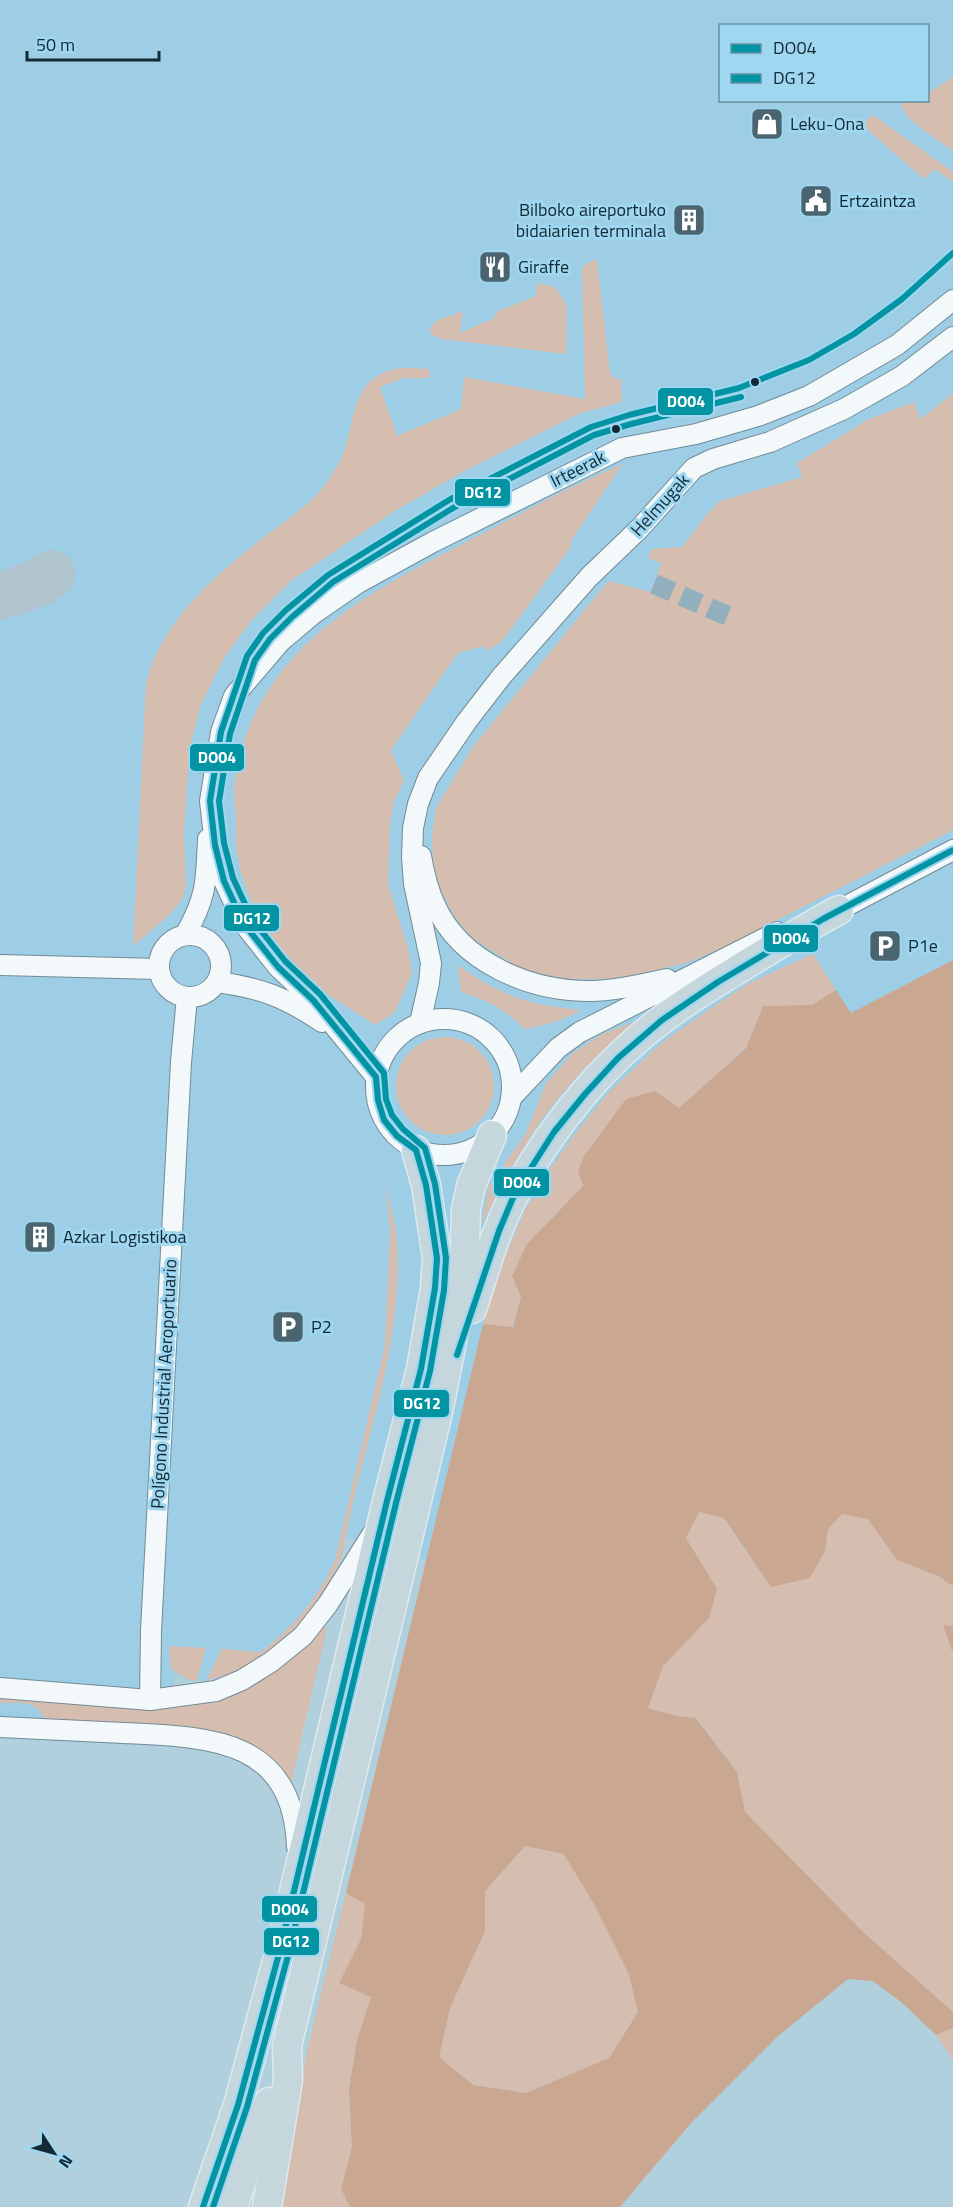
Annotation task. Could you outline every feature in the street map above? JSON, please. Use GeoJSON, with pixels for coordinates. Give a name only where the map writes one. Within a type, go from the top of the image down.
{"type":"FeatureCollection","features":[{"type":"Feature","properties":{"kind":"highway"},"geometry":{"type":"LineString","coordinates":[[439,1408],[499,1230],[514,1195],[541,1149],[574,1105],[612,1064],[668,1015],[839,910]]}},
{"type":"Feature","properties":{"kind":"highway"},"geometry":{"type":"LineString","coordinates":[[233,2207],[287,2046],[439,1408],[464,1280],[466,1209],[471,1185],[492,1135]]}},
{"type":"Feature","properties":{"kind":"highway"},"geometry":{"type":"LineString","coordinates":[[205,2200],[238,2105],[256,2039],[421,1369],[435,1288],[437,1258],[426,1185],[416,1150]]}},
{"type":"Feature","properties":{"kind":"highway"},"geometry":{"type":"LineString","coordinates":[[267,2207],[288,2080],[287,2046]]}},
{"type":"Feature","properties":{"kind":"street","name":"Irteerak"},"geometry":{"type":"LineString","coordinates":[[210,801],[221,732],[234,696],[281,640],[313,614],[358,583],[433,542],[622,448],[696,434],[758,416],[809,396],[897,345],[953,300]]}},
{"type":"Feature","properties":{"kind":"street","name":"Helmugak"},"geometry":{"type":"LineString","coordinates":[[420,1023],[431,963],[414,884],[413,828],[418,804],[428,778],[446,750],[501,677],[589,578],[639,529],[694,468],[713,459],[770,442],[844,409],[902,376],[953,337]]}},
{"type":"Feature","properties":{"kind":"street"},"geometry":{"type":"LineString","coordinates":[[185,934],[198,912],[205,890],[210,801]]}},
{"type":"Feature","properties":{"kind":"street"},"geometry":{"type":"LineString","coordinates":[[210,801],[215,845],[224,881],[244,924],[278,967],[313,1000],[376,1077]]}},
{"type":"Feature","properties":{"kind":"street"},"geometry":{"type":"LineString","coordinates":[[413,828],[435,906],[452,932],[468,949],[486,962],[527,981],[561,989],[592,991],[629,987],[692,974]]}},
{"type":"Feature","properties":{"kind":"street"},"geometry":{"type":"LineString","coordinates":[[511,1098],[558,1048],[580,1032],[780,930],[815,915],[839,910],[953,850]]}},
{"type":"Feature","properties":{"kind":"street"},"geometry":{"type":"LineString","coordinates":[[185,934],[208,939],[221,958],[221,970],[217,982],[199,996],[187,997],[168,988],[159,969],[160,957],[165,947],[174,939],[185,934]]}},
{"type":"Feature","properties":{"kind":"street"},"geometry":{"type":"LineString","coordinates":[[0,965],[159,969]]}},
{"type":"Feature","properties":{"kind":"street"},"geometry":{"type":"LineString","coordinates":[[217,982],[243,985],[273,994],[296,1004],[343,1035]]}},
{"type":"Feature","properties":{"kind":"street","name":"Polígono Industrial Aeroportuario"},"geometry":{"type":"LineString","coordinates":[[150,1700],[151,1631],[181,1062],[187,997]]}},
{"type":"Feature","properties":{"kind":"street"},"geometry":{"type":"LineString","coordinates":[[437,1019],[455,1020],[472,1025],[487,1034],[499,1047],[507,1063],[512,1080],[511,1098],[504,1118],[492,1135],[479,1146],[448,1155],[416,1150],[388,1128],[384,1120],[376,1094],[376,1077],[384,1054],[400,1035],[420,1023],[437,1019]]}},
{"type":"Feature","properties":{"kind":"street"},"geometry":{"type":"LineString","coordinates":[[0,1688],[150,1700],[216,1691],[242,1680],[271,1662],[303,1636],[327,1604],[383,1518]]}},
{"type":"Feature","properties":{"kind":"street"},"geometry":{"type":"LineString","coordinates":[[0,1727],[187,1736],[221,1742],[244,1750],[264,1765],[284,1790],[296,1822],[297,1880]]}},
{"type":"Feature","properties":{"kind":"shaded area"},"geometry":{"type":"Polygon","coordinates":[[[0,0],[953,0],[953,960],[851,1013],[812,954],[751,982],[708,1010],[659,1045],[607,1094],[573,1136],[542,1181],[524,1212],[502,1263],[483,1324],[427,1561],[345,1537],[342,1557],[323,1592],[298,1626],[284,1639],[220,1677],[197,1681],[189,1680],[176,1673],[163,1727],[162,1746],[0,1738],[0,0]]]}},
{"type":"Feature","properties":{"kind":"shaded area"},"geometry":{"type":"Polygon","coordinates":[[[953,77],[953,151],[913,121],[902,108],[901,102],[929,102],[929,92],[953,77]]]}},
{"type":"Feature","properties":{"kind":"shaded area"},"geometry":{"type":"Polygon","coordinates":[[[873,115],[953,172],[953,182],[934,169],[924,179],[861,124],[873,115]]]}},
{"type":"Feature","properties":{"kind":"shaded area"},"geometry":{"type":"Polygon","coordinates":[[[597,259],[610,374],[617,380],[621,378],[622,402],[581,413],[461,473],[393,512],[292,580],[251,621],[224,658],[201,704],[189,751],[184,833],[186,886],[184,895],[167,917],[133,946],[146,682],[166,636],[196,597],[214,579],[301,509],[321,489],[343,455],[354,411],[362,392],[382,373],[402,368],[429,369],[430,378],[404,378],[380,387],[397,436],[461,409],[464,377],[585,399],[582,269],[585,264],[597,259]]]}},
{"type":"Feature","properties":{"kind":"shaded area"},"geometry":{"type":"Polygon","coordinates":[[[537,283],[555,287],[567,305],[566,354],[441,339],[431,334],[430,329],[436,321],[463,311],[460,333],[494,318],[496,312],[536,296],[537,283]]]}},
{"type":"Feature","properties":{"kind":"shaded area"},"geometry":{"type":"Polygon","coordinates":[[[953,393],[953,830],[731,944],[687,963],[607,979],[570,979],[517,967],[472,938],[454,916],[440,888],[433,862],[432,834],[436,808],[473,747],[608,581],[651,592],[661,563],[647,558],[652,549],[682,547],[720,501],[802,477],[797,463],[869,419],[914,402],[921,419],[953,393]]]}},
{"type":"Feature","properties":{"kind":"shaded area"},"geometry":{"type":"Polygon","coordinates":[[[623,464],[572,539],[571,547],[503,640],[489,651],[485,646],[458,653],[391,750],[404,781],[394,801],[390,825],[388,884],[408,948],[412,973],[395,1012],[375,1025],[327,994],[300,972],[278,948],[253,905],[237,853],[234,795],[246,735],[266,694],[291,660],[322,630],[358,603],[436,558],[567,490],[623,464]]]}},
{"type":"Feature","properties":{"kind":"shaded area"},"geometry":{"type":"Polygon","coordinates":[[[813,954],[836,990],[812,1005],[763,1006],[746,1047],[679,1108],[584,1186],[552,1217],[512,1276],[521,1297],[512,1327],[483,1324],[502,1263],[524,1212],[573,1136],[607,1094],[659,1045],[708,1010],[751,982],[813,954]]]}},
{"type":"Feature","properties":{"kind":"shaded area"},"geometry":{"type":"Polygon","coordinates":[[[953,960],[953,1586],[938,1576],[897,1560],[868,1519],[842,1514],[828,1529],[825,1551],[810,1578],[771,1587],[724,1518],[699,1512],[686,1538],[717,1589],[709,1618],[663,1666],[648,1708],[677,1716],[696,1718],[737,1772],[745,1812],[862,1931],[953,2012],[953,2028],[936,2035],[901,2002],[873,1981],[848,1979],[778,2036],[692,2122],[620,2207],[350,2207],[341,2189],[352,2147],[349,2090],[357,2040],[371,1997],[339,1983],[361,1939],[365,1904],[346,1893],[483,1324],[513,1327],[521,1297],[512,1276],[527,1244],[583,1186],[578,1171],[584,1156],[626,1099],[655,1091],[679,1108],[746,1048],[763,1006],[812,1005],[836,990],[851,1013],[953,960]],[[525,1846],[485,1891],[485,1931],[450,2008],[439,2057],[473,2085],[526,2093],[609,2058],[638,2012],[629,1975],[595,1906],[564,1854],[525,1846]]]}},
{"type":"Feature","properties":{"kind":"shaded area"},"geometry":{"type":"Polygon","coordinates":[[[457,965],[502,992],[530,1002],[582,1010],[554,1022],[524,1029],[495,1006],[461,992],[457,965]]]}},
{"type":"Feature","properties":{"kind":"shaded area"},"geometry":{"type":"Polygon","coordinates":[[[634,1022],[582,1071],[541,1121],[519,1155],[481,1226],[489,1185],[525,1135],[546,1083],[573,1053],[602,1034],[634,1022]]]}},
{"type":"Feature","properties":{"kind":"shaded area"},"geometry":{"type":"Polygon","coordinates":[[[445,1037],[464,1040],[480,1051],[491,1067],[494,1086],[491,1105],[480,1121],[464,1132],[445,1135],[426,1132],[410,1121],[399,1105],[396,1086],[399,1067],[410,1051],[426,1040],[445,1037]]]}},
{"type":"Feature","properties":{"kind":"shaded area"},"geometry":{"type":"Polygon","coordinates":[[[385,1185],[397,1243],[394,1323],[342,1557],[324,1590],[286,1639],[255,1663],[207,1680],[221,1649],[261,1652],[285,1631],[312,1600],[335,1560],[385,1346],[390,1229],[385,1185]]]}},
{"type":"Feature","properties":{"kind":"shaded area"},"geometry":{"type":"Polygon","coordinates":[[[699,1512],[724,1518],[746,1552],[825,1552],[828,1529],[842,1514],[868,1518],[897,1560],[938,1576],[953,1586],[953,1626],[944,1625],[953,1652],[953,2012],[862,1931],[745,1812],[737,1771],[697,1718],[677,1716],[648,1708],[663,1666],[709,1618],[716,1589],[686,1537],[699,1512]]]}},
{"type":"Feature","properties":{"kind":"shaded area"},"geometry":{"type":"Polygon","coordinates":[[[943,1625],[953,1626],[953,1652],[952,1651],[943,1625]]]}},
{"type":"Feature","properties":{"kind":"shaded area"},"geometry":{"type":"Polygon","coordinates":[[[321,1628],[327,1628],[291,1783],[278,1766],[257,1748],[236,1738],[210,1731],[183,1728],[47,1723],[43,1715],[33,1706],[23,1703],[0,1703],[0,1696],[169,1707],[217,1699],[236,1693],[270,1674],[321,1628]]]}},
{"type":"Feature","properties":{"kind":"shaded area"},"geometry":{"type":"Polygon","coordinates":[[[169,1646],[206,1648],[197,1681],[189,1680],[171,1669],[169,1646]]]}},
{"type":"Feature","properties":{"kind":"shaded area"},"geometry":{"type":"Polygon","coordinates":[[[525,1846],[564,1854],[595,1906],[629,1975],[638,2012],[609,2058],[526,2093],[473,2085],[439,2057],[450,2008],[485,1931],[485,1891],[525,1846]]]}},
{"type":"Feature","properties":{"kind":"shaded area"},"geometry":{"type":"Polygon","coordinates":[[[346,1893],[366,1904],[361,1939],[339,1983],[371,1997],[357,2040],[349,2090],[352,2147],[341,2189],[350,2207],[278,2207],[307,2051],[346,1893]]]}},
{"type":"Feature","properties":{"kind":"shaded area"},"geometry":{"type":"Polygon","coordinates":[[[953,2028],[953,2060],[936,2035],[953,2028]]]}},
{"type":"Feature","properties":{"kind":"taxiway"},"geometry":{"type":"LineString","coordinates":[[0,596],[39,583],[51,574]]}},
{"type":"Feature","properties":{"kind":"tunnel"},"geometry":{"type":"LineString","coordinates":[[654,584],[728,616]]}},
{"type":"Feature","properties":{"kind":"transit line","name":"DO04"},"geometry":{"type":"LineString","coordinates":[[203,2207],[238,2105],[280,1950],[387,1501],[421,1369],[435,1288],[437,1258],[426,1185],[416,1150],[397,1136],[384,1120],[378,1100],[376,1077],[313,1000],[278,967],[244,924],[224,881],[215,845],[210,801],[221,732],[247,656],[263,633],[286,610],[328,575],[449,500],[591,427],[629,415],[739,388],[809,360],[854,334],[902,299],[953,253]]}},
{"type":"Feature","properties":{"kind":"transit line","name":"DG12"},"geometry":{"type":"LineString","coordinates":[[213,2207],[247,2107],[289,1952],[396,1503],[430,1371],[444,1290],[446,1258],[435,1184],[425,1148],[403,1129],[392,1115],[386,1099],[384,1073],[320,994],[285,961],[252,919],[233,878],[224,843],[219,801],[230,734],[255,660],[270,639],[333,582],[453,508],[594,435],[741,397]]}},
{"type":"Feature","properties":{"kind":"transit line","name":"DO04"},"geometry":{"type":"LineString","coordinates":[[457,1355],[499,1231],[515,1193],[554,1132],[618,1058],[662,1020],[718,982],[823,919],[953,850]]}},
{"type":"Feature","properties":{"kind":"place","name":"Leku-Ona"},"geometry":{"type":"Point","coordinates":[767,124]}},
{"type":"Feature","properties":{"kind":"place","name":"Ertzaintza"},"geometry":{"type":"Point","coordinates":[816,201]}},
{"type":"Feature","properties":{"kind":"place","name":"Bilboko aireportuko bidaiarien terminala"},"geometry":{"type":"Point","coordinates":[689,220]}},
{"type":"Feature","properties":{"kind":"place","name":"Giraffe"},"geometry":{"type":"Point","coordinates":[495,267]}},
{"type":"Feature","properties":{"kind":"place","name":"P1e"},"geometry":{"type":"Point","coordinates":[885,946]}},
{"type":"Feature","properties":{"kind":"place","name":"Azkar Logistikoa"},"geometry":{"type":"Point","coordinates":[40,1237]}},
{"type":"Feature","properties":{"kind":"place","name":"P2"},"geometry":{"type":"Point","coordinates":[288,1327]}}]}
